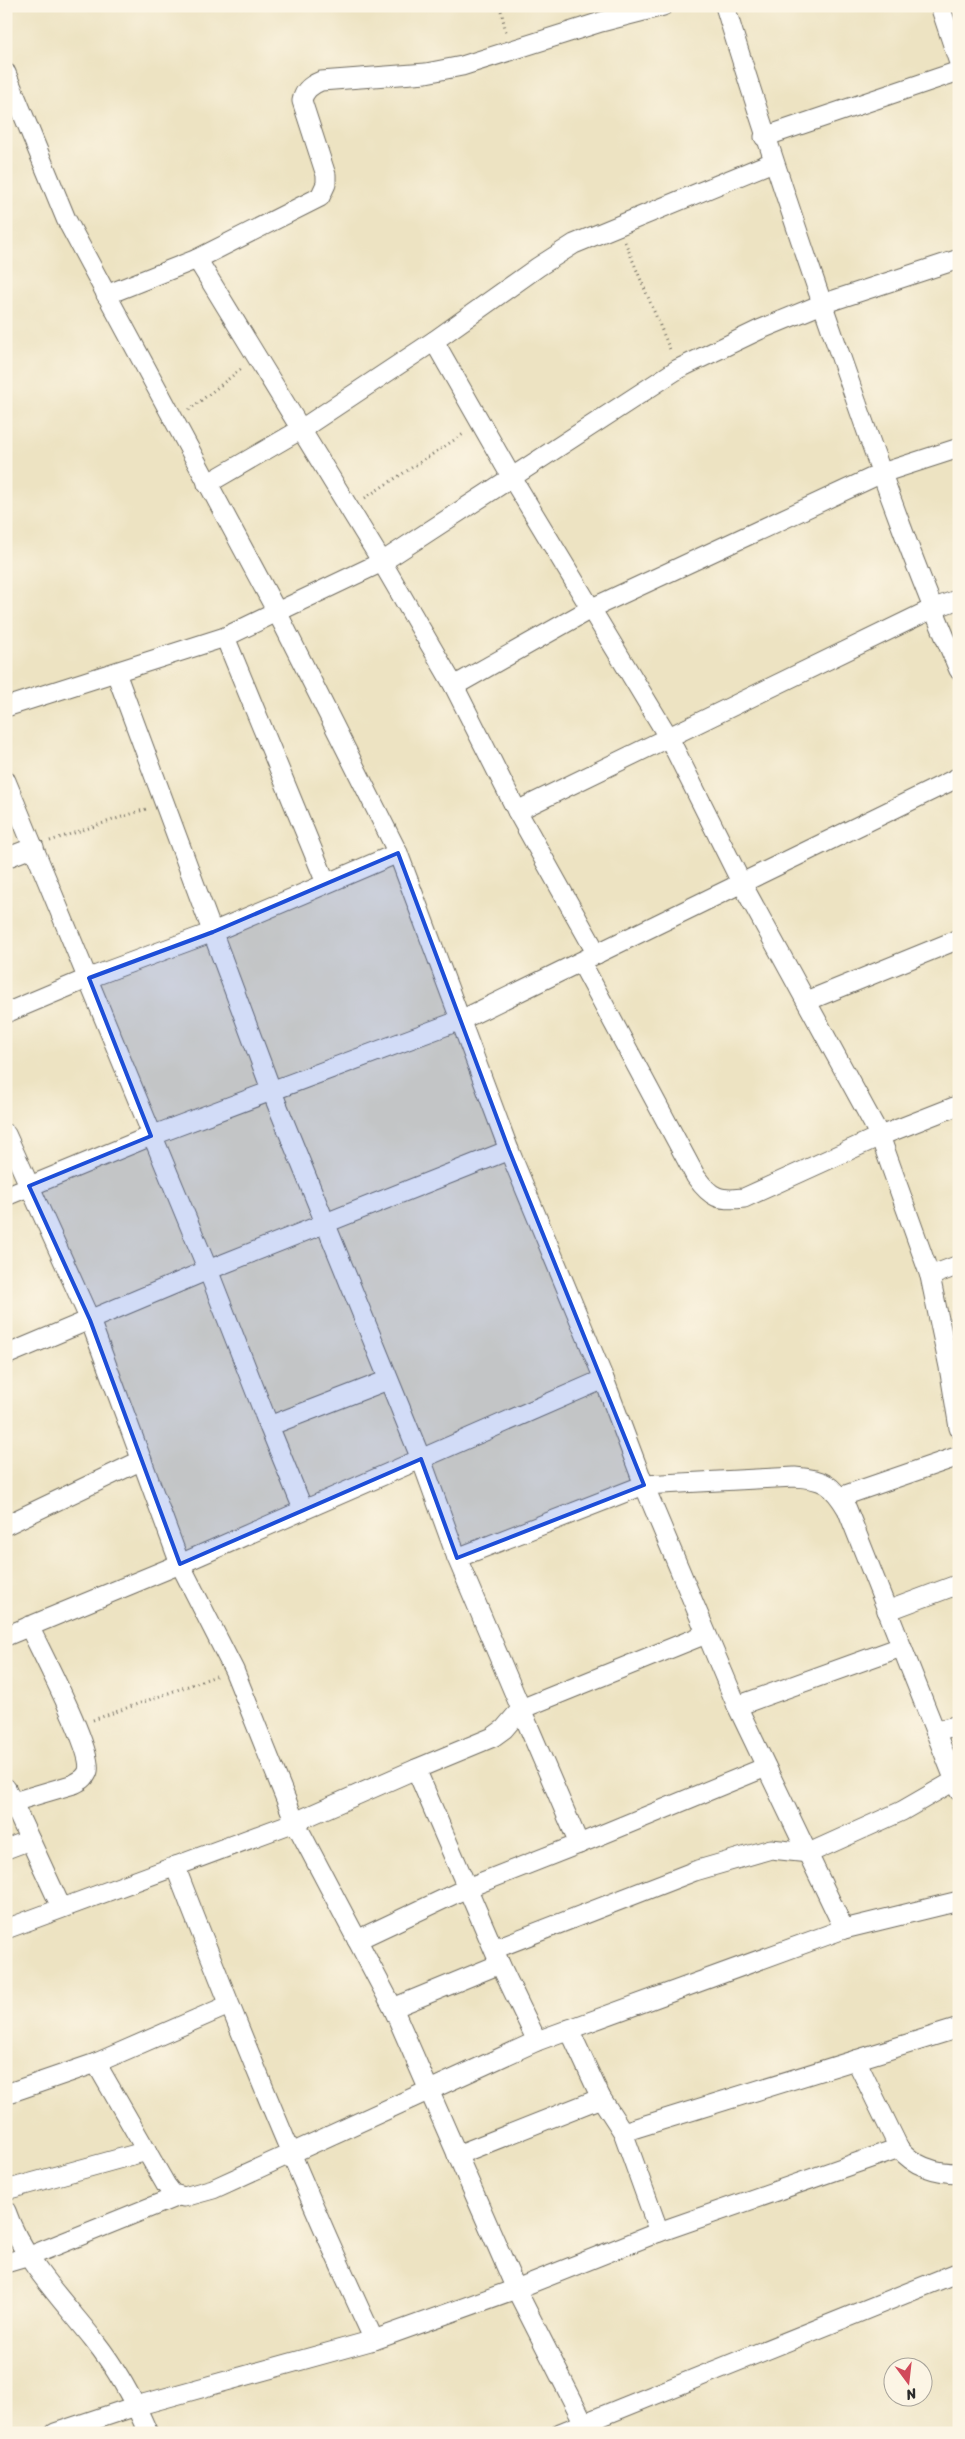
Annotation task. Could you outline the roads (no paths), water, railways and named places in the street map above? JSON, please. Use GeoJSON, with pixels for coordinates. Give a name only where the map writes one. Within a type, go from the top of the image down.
{"type":"FeatureCollection","features":[{"type":"Feature","properties":{"kind":"street"},"geometry":{"type":"LineString","coordinates":[[106,296],[196,259],[320,197],[326,184],[326,174],[302,101],[303,96],[312,85],[322,81],[426,73],[462,66],[602,22],[664,6]]}},
{"type":"Feature","properties":{"kind":"street"},"geometry":{"type":"LineString","coordinates":[[725,6],[764,137],[822,304],[932,609],[959,670]]}},
{"type":"Feature","properties":{"kind":"street"},"geometry":{"type":"LineString","coordinates":[[940,6],[959,63]]}},
{"type":"Feature","properties":{"kind":"street"},"geometry":{"type":"LineString","coordinates":[[764,137],[959,71]]}},
{"type":"Feature","properties":{"kind":"street"},"geometry":{"type":"LineString","coordinates":[[6,73],[66,219],[277,612],[398,853],[509,1150],[604,1379],[644,1485],[737,1706],[844,1929]]}},
{"type":"Feature","properties":{"kind":"street"},"geometry":{"type":"LineString","coordinates":[[207,484],[300,430],[434,341],[538,267],[574,244],[773,162]]}},
{"type":"Feature","properties":{"kind":"street"},"geometry":{"type":"LineString","coordinates":[[196,259],[382,562],[454,686],[696,1178],[706,1191],[716,1197],[728,1200],[744,1198],[880,1136],[959,1105]]}},
{"type":"Feature","properties":{"kind":"street"},"geometry":{"type":"LineString","coordinates":[[6,708],[225,637],[382,562],[678,369],[759,330],[822,304],[959,259]]}},
{"type":"Feature","properties":{"kind":"street"},"geometry":{"type":"LineString","coordinates":[[434,341],[482,421],[512,478],[669,738],[741,882],[880,1136],[930,1276],[949,1367],[959,1428]]}},
{"type":"Feature","properties":{"kind":"street"},"geometry":{"type":"LineString","coordinates":[[454,686],[592,608],[882,473],[959,448]]}},
{"type":"Feature","properties":{"kind":"street"},"geometry":{"type":"LineString","coordinates":[[517,811],[932,609],[959,599]]}},
{"type":"Feature","properties":{"kind":"street"},"geometry":{"type":"LineString","coordinates":[[225,637],[326,883]]}},
{"type":"Feature","properties":{"kind":"street"},"geometry":{"type":"LineString","coordinates":[[116,673],[272,1092],[421,1459],[457,1558],[579,1844]]}},
{"type":"Feature","properties":{"kind":"street"},"geometry":{"type":"LineString","coordinates":[[6,1196],[151,1136],[461,1020],[959,776]]}},
{"type":"Feature","properties":{"kind":"street"},"geometry":{"type":"LineString","coordinates":[[6,781],[89,978],[151,1136],[208,1270],[268,1426],[303,1509]]}},
{"type":"Feature","properties":{"kind":"street"},"geometry":{"type":"LineString","coordinates":[[6,858],[34,847]]}},
{"type":"Feature","properties":{"kind":"street"},"geometry":{"type":"LineString","coordinates":[[6,1013],[89,978],[212,932],[398,853]]}},
{"type":"Feature","properties":{"kind":"street"},"geometry":{"type":"LineString","coordinates":[[807,1001],[959,940]]}},
{"type":"Feature","properties":{"kind":"street"},"geometry":{"type":"LineString","coordinates":[[6,1134],[90,1320],[180,1564],[234,1670],[295,1822],[393,2008],[516,2289],[587,2428]]}},
{"type":"Feature","properties":{"kind":"street"},"geometry":{"type":"LineString","coordinates":[[6,1355],[208,1270],[509,1150]]}},
{"type":"Feature","properties":{"kind":"street"},"geometry":{"type":"LineString","coordinates":[[930,1276],[959,1265]]}},
{"type":"Feature","properties":{"kind":"street"},"geometry":{"type":"LineString","coordinates":[[6,1636],[180,1564],[604,1379]]}},
{"type":"Feature","properties":{"kind":"street"},"geometry":{"type":"LineString","coordinates":[[268,1426],[388,1380]]}},
{"type":"Feature","properties":{"kind":"street"},"geometry":{"type":"LineString","coordinates":[[840,1497],[959,1456]]}},
{"type":"Feature","properties":{"kind":"street"},"geometry":{"type":"LineString","coordinates":[[6,1525],[142,1460]]}},
{"type":"Feature","properties":{"kind":"street"},"geometry":{"type":"LineString","coordinates":[[393,2008],[497,1956],[695,1872],[771,1849],[809,1853],[956,1786],[847,1510],[832,1487],[817,1479],[794,1477],[644,1485],[457,1558]]}},
{"type":"Feature","properties":{"kind":"street"},"geometry":{"type":"LineString","coordinates":[[887,1611],[959,1584]]}},
{"type":"Feature","properties":{"kind":"street"},"geometry":{"type":"LineString","coordinates":[[29,1626],[76,1726],[89,1766],[83,1780],[10,1795],[61,1907]]}},
{"type":"Feature","properties":{"kind":"street"},"geometry":{"type":"LineString","coordinates":[[6,1929],[61,1907],[295,1822],[493,1737],[504,1730],[521,1709],[706,1634]]}},
{"type":"Feature","properties":{"kind":"street"},"geometry":{"type":"LineString","coordinates":[[737,1706],[901,1648]]}},
{"type":"Feature","properties":{"kind":"street"},"geometry":{"type":"LineString","coordinates":[[935,1731],[959,1725]]}},
{"type":"Feature","properties":{"kind":"street"},"geometry":{"type":"LineString","coordinates":[[356,1940],[467,1888],[766,1767]]}},
{"type":"Feature","properties":{"kind":"street"},"geometry":{"type":"LineString","coordinates":[[416,1769],[497,1956],[537,2041]]}},
{"type":"Feature","properties":{"kind":"street"},"geometry":{"type":"LineString","coordinates":[[6,1849],[30,1840]]}},
{"type":"Feature","properties":{"kind":"street"},"geometry":{"type":"LineString","coordinates":[[175,1866],[229,2005],[291,2155],[374,2340]]}},
{"type":"Feature","properties":{"kind":"street"},"geometry":{"type":"LineString","coordinates":[[6,2263],[30,2256],[178,2196],[190,2196],[213,2189],[537,2041],[844,1929],[959,1901]]}},
{"type":"Feature","properties":{"kind":"street"},"geometry":{"type":"LineString","coordinates":[[6,2094],[96,2063],[229,2005]]}},
{"type":"Feature","properties":{"kind":"street"},"geometry":{"type":"LineString","coordinates":[[623,2132],[959,2028]]}},
{"type":"Feature","properties":{"kind":"street"},"geometry":{"type":"LineString","coordinates":[[569,2029],[601,2098],[623,2132],[658,2232]]}},
{"type":"Feature","properties":{"kind":"street"},"geometry":{"type":"LineString","coordinates":[[856,2060],[898,2148],[906,2157],[922,2167],[959,2173]]}},
{"type":"Feature","properties":{"kind":"street"},"geometry":{"type":"LineString","coordinates":[[96,2063],[166,2186],[178,2196]]}},
{"type":"Feature","properties":{"kind":"street"},"geometry":{"type":"LineString","coordinates":[[457,2155],[601,2098]]}},
{"type":"Feature","properties":{"kind":"street"},"geometry":{"type":"LineString","coordinates":[[55,2433],[136,2406],[374,2340],[516,2289],[658,2232],[898,2148]]}},
{"type":"Feature","properties":{"kind":"street"},"geometry":{"type":"LineString","coordinates":[[6,2190],[147,2151]]}},
{"type":"Feature","properties":{"kind":"street"},"geometry":{"type":"LineString","coordinates":[[6,2211],[11,2226],[43,2279],[94,2340],[136,2406],[148,2433]]}},
{"type":"Feature","properties":{"kind":"street"},"geometry":{"type":"LineString","coordinates":[[560,2433],[587,2428],[959,2272]]}}]}
